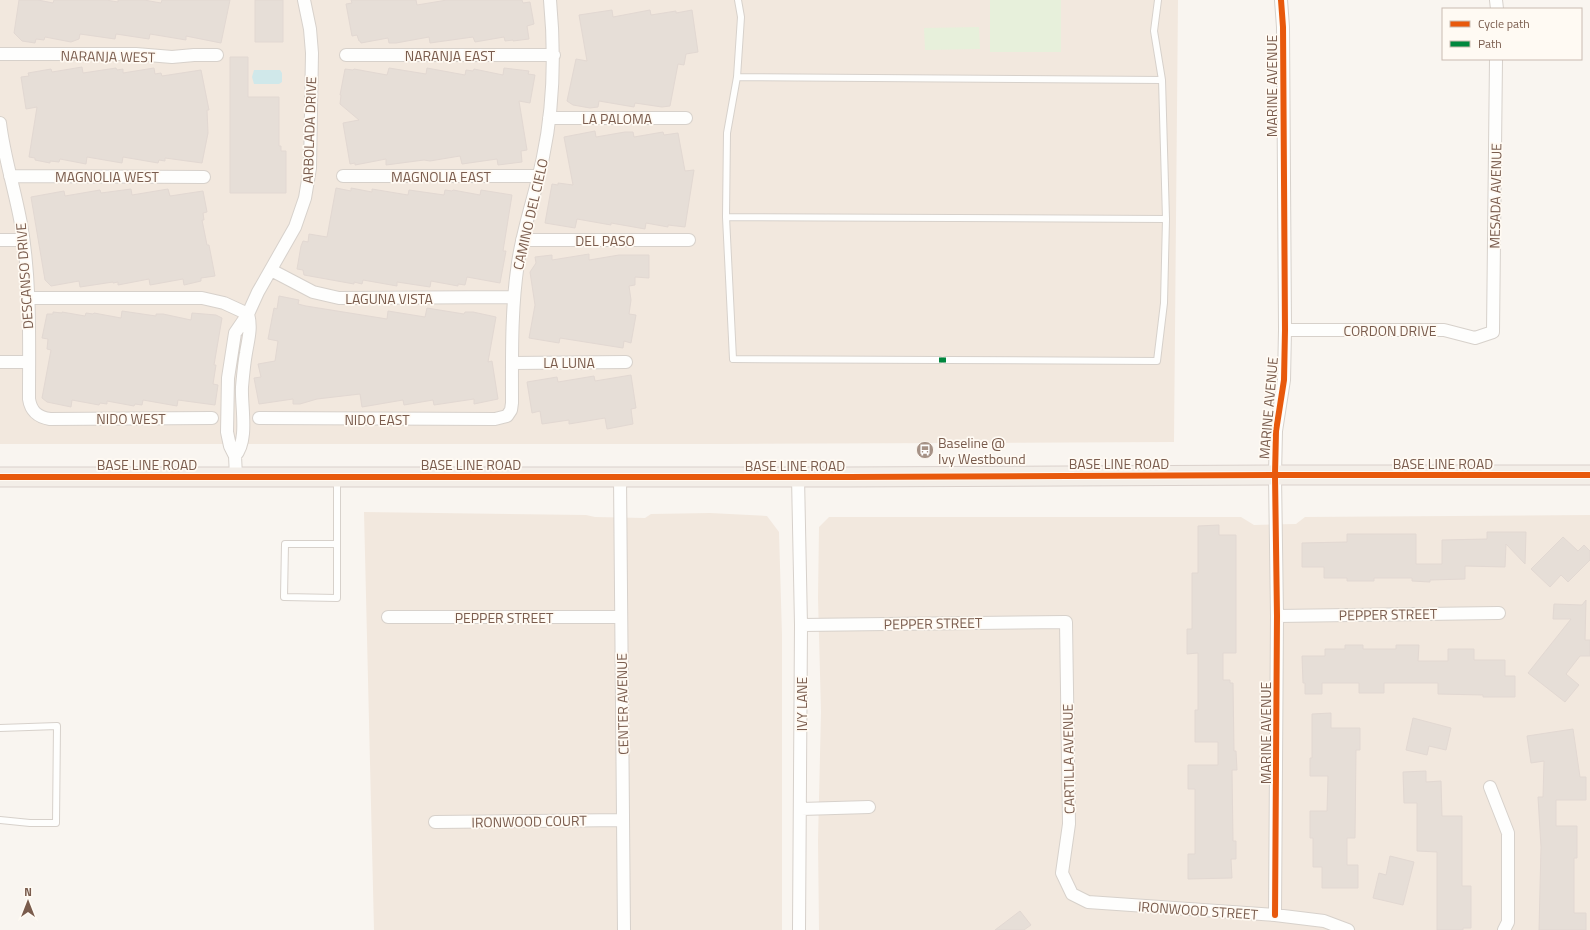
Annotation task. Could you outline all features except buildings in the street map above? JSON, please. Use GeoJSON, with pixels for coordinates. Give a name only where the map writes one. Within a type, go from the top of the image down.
{"type":"FeatureCollection","features":[{"type":"Feature","properties":{"kind":"main road","name":"BASE LINE ROAD"},"geometry":{"type":"LineString","coordinates":[[0,477],[1590,475]]}},
{"type":"Feature","properties":{"kind":"street","name":"ARBOLADA DRIVE"},"geometry":{"type":"LineString","coordinates":[[235,456],[228,439],[229,367],[235,333],[248,314],[295,227],[305,198],[310,168],[312,53],[310,29],[304,0]]}},
{"type":"Feature","properties":{"kind":"street","name":"CAMINO DEL CIELO"},"geometry":{"type":"LineString","coordinates":[[495,419],[507,416],[511,410],[514,297],[522,240],[547,139],[554,55],[550,0]]}},
{"type":"Feature","properties":{"kind":"street","name":"MARINE AVENUE"},"geometry":{"type":"LineString","coordinates":[[1275,915],[1278,616],[1275,475],[1276,432],[1284,380],[1285,330],[1283,28],[1281,0]]}},
{"type":"Feature","properties":{"kind":"street","name":"NARANJA WEST"},"geometry":{"type":"LineString","coordinates":[[0,54],[136,54],[172,57],[217,55]]}},
{"type":"Feature","properties":{"kind":"street","name":"NARANJA EAST"},"geometry":{"type":"LineString","coordinates":[[346,55],[554,55]]}},
{"type":"Feature","properties":{"kind":"street","name":"MESADA AVENUE"},"geometry":{"type":"LineString","coordinates":[[1493,332],[1496,60]]}},
{"type":"Feature","properties":{"kind":"street","name":"LA PALOMA"},"geometry":{"type":"LineString","coordinates":[[549,118],[686,118]]}},
{"type":"Feature","properties":{"kind":"street","name":"DESCANSO DRIVE"},"geometry":{"type":"LineString","coordinates":[[0,123],[23,240],[28,298],[30,407],[34,413],[43,418],[50,418]]}},
{"type":"Feature","properties":{"kind":"street","name":"MAGNOLIA WEST"},"geometry":{"type":"LineString","coordinates":[[10,176],[204,177]]}},
{"type":"Feature","properties":{"kind":"street","name":"MAGNOLIA EAST"},"geometry":{"type":"LineString","coordinates":[[343,176],[539,176]]}},
{"type":"Feature","properties":{"kind":"street"},"geometry":{"type":"LineString","coordinates":[[0,240],[23,240]]}},
{"type":"Feature","properties":{"kind":"street","name":"DEL PASO"},"geometry":{"type":"LineString","coordinates":[[522,240],[689,240]]}},
{"type":"Feature","properties":{"kind":"street","name":"LAGUNA VISTA"},"geometry":{"type":"LineString","coordinates":[[271,270],[313,292],[339,298],[514,297]]}},
{"type":"Feature","properties":{"kind":"street"},"geometry":{"type":"LineString","coordinates":[[28,298],[202,298],[224,303],[248,314],[251,322],[242,389],[242,440],[239,452],[235,456],[236,476]]}},
{"type":"Feature","properties":{"kind":"street","name":"CORDON DRIVE"},"geometry":{"type":"LineString","coordinates":[[1285,330],[1444,330],[1475,338],[1493,332]]}},
{"type":"Feature","properties":{"kind":"street"},"geometry":{"type":"LineString","coordinates":[[0,362],[29,362]]}},
{"type":"Feature","properties":{"kind":"street","name":"LA LUNA"},"geometry":{"type":"LineString","coordinates":[[512,363],[626,362]]}},
{"type":"Feature","properties":{"kind":"street","name":"NIDO WEST"},"geometry":{"type":"LineString","coordinates":[[50,418],[212,418]]}},
{"type":"Feature","properties":{"kind":"street","name":"NIDO EAST"},"geometry":{"type":"LineString","coordinates":[[259,418],[495,419]]}},
{"type":"Feature","properties":{"kind":"street","name":"CENTER AVENUE"},"geometry":{"type":"LineString","coordinates":[[620,477],[624,930]]}},
{"type":"Feature","properties":{"kind":"street","name":"IVY LANE"},"geometry":{"type":"LineString","coordinates":[[798,477],[801,625],[801,809],[799,930]]}},
{"type":"Feature","properties":{"kind":"street","name":"PEPPER STREET"},"geometry":{"type":"LineString","coordinates":[[1278,616],[1499,613]]}},
{"type":"Feature","properties":{"kind":"street","name":"PEPPER STREET"},"geometry":{"type":"LineString","coordinates":[[388,618],[621,617]]}},
{"type":"Feature","properties":{"kind":"street","name":"PEPPER STREET"},"geometry":{"type":"LineString","coordinates":[[801,625],[1066,622]]}},
{"type":"Feature","properties":{"kind":"street","name":"CARTILLA AVENUE"},"geometry":{"type":"LineString","coordinates":[[1066,622],[1069,824],[1062,873],[1072,894]]}},
{"type":"Feature","properties":{"kind":"street"},"geometry":{"type":"LineString","coordinates":[[1490,787],[1508,833],[1508,922],[1504,930]]}},
{"type":"Feature","properties":{"kind":"street"},"geometry":{"type":"LineString","coordinates":[[801,809],[869,807]]}},
{"type":"Feature","properties":{"kind":"street","name":"IRONWOOD COURT"},"geometry":{"type":"LineString","coordinates":[[435,822],[623,820]]}},
{"type":"Feature","properties":{"kind":"street","name":"IRONWOOD STREET"},"geometry":{"type":"LineString","coordinates":[[1072,894],[1088,902],[1275,915],[1324,922],[1348,930]]}},
{"type":"Feature","properties":{"kind":"lane"},"geometry":{"type":"LineString","coordinates":[[738,0],[741,17],[737,77],[727,132],[726,216],[733,359],[939,360]]}},
{"type":"Feature","properties":{"kind":"lane"},"geometry":{"type":"LineString","coordinates":[[946,360],[1157,361],[1162,332],[1164,303],[1166,219],[1162,80],[1154,31],[1158,0]]}},
{"type":"Feature","properties":{"kind":"lane"},"geometry":{"type":"LineString","coordinates":[[737,77],[1162,80]]}},
{"type":"Feature","properties":{"kind":"lane"},"geometry":{"type":"LineString","coordinates":[[726,216],[1166,219]]}},
{"type":"Feature","properties":{"kind":"lane"},"geometry":{"type":"LineString","coordinates":[[337,476],[337,544],[337,598],[284,597],[284,544],[337,544]]}},
{"type":"Feature","properties":{"kind":"lane"},"geometry":{"type":"LineString","coordinates":[[0,728],[57,726],[58,764],[56,823],[30,823],[0,820]]}},
{"type":"Feature","properties":{"kind":"shaded area"},"geometry":{"type":"Polygon","coordinates":[[[0,0],[1178,0],[1174,442],[726,444],[0,444],[0,0]]]}},
{"type":"Feature","properties":{"kind":"shaded area"},"geometry":{"type":"Polygon","coordinates":[[[364,512],[586,515],[595,517],[645,518],[651,514],[710,513],[767,516],[779,532],[782,635],[782,930],[374,930],[364,512]]]}},
{"type":"Feature","properties":{"kind":"shaded area"},"geometry":{"type":"Polygon","coordinates":[[[1590,515],[1590,930],[819,930],[818,841],[821,712],[818,598],[819,527],[829,517],[1241,517],[1254,525],[1296,524],[1305,517],[1590,515]]]}},
{"type":"Feature","properties":{"kind":"green space"},"geometry":{"type":"Polygon","coordinates":[[[990,0],[1061,0],[1061,52],[990,52],[990,0]]]}},
{"type":"Feature","properties":{"kind":"green space"},"geometry":{"type":"Polygon","coordinates":[[[979,27],[980,49],[925,50],[924,28],[979,27]]]}},
{"type":"Feature","properties":{"kind":"water"},"geometry":{"type":"Polygon","coordinates":[[[254,70],[280,70],[282,73],[282,82],[279,84],[254,84],[252,77],[254,70]]]}},
{"type":"Feature","properties":{"kind":"marked path"},"geometry":{"type":"LineString","coordinates":[[939,360],[946,360]]}},
{"type":"Feature","properties":{"kind":"cycle path"},"geometry":{"type":"LineString","coordinates":[[1275,915],[1277,616],[1275,475],[1276,431],[1284,380],[1285,330],[1283,27],[1281,0]]}},
{"type":"Feature","properties":{"kind":"cycle path"},"geometry":{"type":"LineString","coordinates":[[0,477],[1590,475]]}},
{"type":"Feature","properties":{"kind":"place","name":"Baseline @ Ivy Westbound"},"geometry":{"type":"Point","coordinates":[925,450]}}]}
